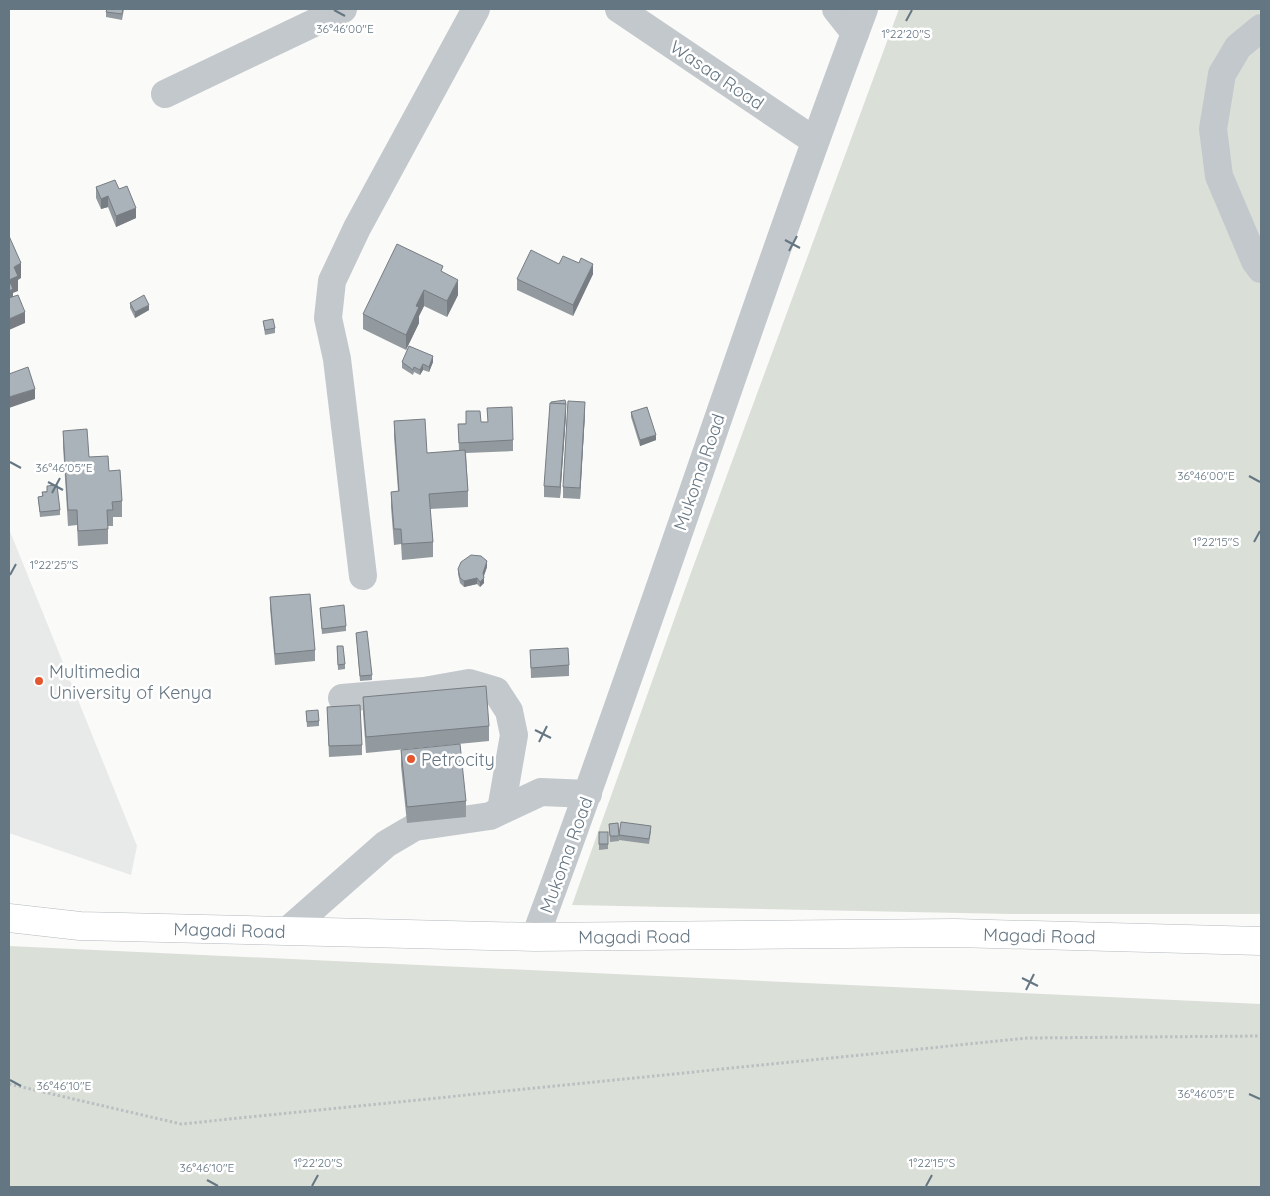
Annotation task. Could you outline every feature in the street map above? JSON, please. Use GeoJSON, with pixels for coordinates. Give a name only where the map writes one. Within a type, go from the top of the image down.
{"type":"FeatureCollection","features":[{"type":"Feature","properties":{"kind":"highway","name":"Magadi Road"},"geometry":{"type":"LineString","coordinates":[[9,918],[80,926],[536,937],[955,934],[1261,941]]}},
{"type":"Feature","properties":{"kind":"street"},"geometry":{"type":"LineString","coordinates":[[165,94],[342,9]]}},
{"type":"Feature","properties":{"kind":"street"},"geometry":{"type":"LineString","coordinates":[[363,576],[337,359],[328,318],[332,281],[357,228],[476,9]]}},
{"type":"Feature","properties":{"kind":"street","name":"Wasaa Road"},"geometry":{"type":"LineString","coordinates":[[619,9],[815,141]]}},
{"type":"Feature","properties":{"kind":"street"},"geometry":{"type":"LineString","coordinates":[[836,9],[860,21]]}},
{"type":"Feature","properties":{"kind":"street","name":"Mukoma Road"},"geometry":{"type":"LineString","coordinates":[[536,937],[588,794],[815,141],[860,21]]}},
{"type":"Feature","properties":{"kind":"street"},"geometry":{"type":"LineString","coordinates":[[1261,28],[1238,47],[1222,74],[1213,129],[1219,176],[1261,269]]}},
{"type":"Feature","properties":{"kind":"street"},"geometry":{"type":"LineString","coordinates":[[342,698],[424,691],[469,682],[496,691],[509,711],[514,735],[501,810]]}},
{"type":"Feature","properties":{"kind":"street"},"geometry":{"type":"LineString","coordinates":[[287,931],[386,844],[415,827],[490,816],[541,792],[588,794]]}},
{"type":"Feature","properties":{"kind":"path"},"geometry":{"type":"LineString","coordinates":[[9,1084],[181,1124],[1028,1038],[1261,1036]]}},
{"type":"Feature","properties":{"kind":"shaded area"},"geometry":{"type":"Polygon","coordinates":[[[899,9],[1261,9],[1261,914],[1011,914],[572,905],[689,578],[899,9]]]}},
{"type":"Feature","properties":{"kind":"shaded area","name":"Multimedia University of Kenya"},"geometry":{"type":"Polygon","coordinates":[[[9,529],[137,846],[131,875],[9,833],[9,529]]]}},
{"type":"Feature","properties":{"kind":"shaded area"},"geometry":{"type":"Polygon","coordinates":[[[9,946],[1261,1004],[1261,1187],[9,1187],[9,946]]]}},
{"type":"Feature","properties":{"kind":"building"},"geometry":{"type":"Polygon","coordinates":[[[107,9],[123,9],[122,14],[106,12],[107,9]]]}},
{"type":"Feature","properties":{"kind":"building"},"geometry":{"type":"Polygon","coordinates":[[[115,180],[119,189],[127,186],[136,208],[116,216],[108,196],[101,199],[96,187],[115,180]]]}},
{"type":"Feature","properties":{"kind":"building"},"geometry":{"type":"Polygon","coordinates":[[[9,236],[21,263],[14,267],[18,276],[9,280],[9,236]]]}},
{"type":"Feature","properties":{"kind":"building"},"geometry":{"type":"Polygon","coordinates":[[[397,244],[443,266],[441,271],[458,280],[447,301],[424,290],[416,306],[419,307],[406,335],[363,314],[397,244]]]}},
{"type":"Feature","properties":{"kind":"building"},"geometry":{"type":"Polygon","coordinates":[[[531,250],[559,264],[563,256],[579,263],[581,258],[593,264],[573,305],[517,279],[531,250]]]}},
{"type":"Feature","properties":{"kind":"building"},"geometry":{"type":"Polygon","coordinates":[[[9,280],[13,289],[9,291],[9,280]]]}},
{"type":"Feature","properties":{"kind":"building"},"geometry":{"type":"Polygon","coordinates":[[[18,295],[25,312],[9,319],[9,298],[18,295]]]}},
{"type":"Feature","properties":{"kind":"building"},"geometry":{"type":"Polygon","coordinates":[[[144,295],[149,305],[135,312],[130,303],[144,295]]]}},
{"type":"Feature","properties":{"kind":"building"},"geometry":{"type":"Polygon","coordinates":[[[273,319],[275,328],[265,330],[263,321],[273,319]]]}},
{"type":"Feature","properties":{"kind":"building"},"geometry":{"type":"Polygon","coordinates":[[[409,346],[433,356],[429,367],[423,364],[420,370],[414,367],[413,370],[402,362],[409,346]]]}},
{"type":"Feature","properties":{"kind":"building"},"geometry":{"type":"Polygon","coordinates":[[[28,367],[35,389],[9,397],[9,374],[28,367]]]}},
{"type":"Feature","properties":{"kind":"building"},"geometry":{"type":"Polygon","coordinates":[[[565,400],[566,404],[551,404],[551,402],[565,400]]]}},
{"type":"Feature","properties":{"kind":"building"},"geometry":{"type":"Polygon","coordinates":[[[568,401],[585,402],[580,488],[563,487],[568,401]]]}},
{"type":"Feature","properties":{"kind":"building"},"geometry":{"type":"Polygon","coordinates":[[[550,403],[566,404],[560,487],[544,486],[550,403]]]}},
{"type":"Feature","properties":{"kind":"building"},"geometry":{"type":"Polygon","coordinates":[[[512,407],[513,440],[459,443],[458,424],[466,424],[466,411],[480,411],[481,422],[488,422],[487,408],[512,407]]]}},
{"type":"Feature","properties":{"kind":"building"},"geometry":{"type":"Polygon","coordinates":[[[647,407],[656,435],[640,440],[631,412],[647,407]]]}},
{"type":"Feature","properties":{"kind":"building"},"geometry":{"type":"Polygon","coordinates":[[[425,419],[427,453],[465,450],[468,491],[429,494],[433,542],[402,544],[401,529],[394,529],[391,492],[399,491],[394,421],[425,419]]]}},
{"type":"Feature","properties":{"kind":"building"},"geometry":{"type":"Polygon","coordinates":[[[87,429],[89,457],[108,456],[109,471],[120,470],[122,501],[112,502],[113,510],[107,510],[108,529],[78,531],[77,510],[68,510],[63,431],[87,429]]]}},
{"type":"Feature","properties":{"kind":"building"},"geometry":{"type":"Polygon","coordinates":[[[57,485],[60,510],[40,512],[38,497],[43,496],[42,492],[47,492],[47,486],[57,485]]]}},
{"type":"Feature","properties":{"kind":"building"},"geometry":{"type":"Polygon","coordinates":[[[471,555],[481,556],[487,561],[483,573],[484,578],[480,582],[477,578],[464,581],[460,578],[458,569],[461,562],[471,555]]]}},
{"type":"Feature","properties":{"kind":"building"},"geometry":{"type":"Polygon","coordinates":[[[310,594],[315,650],[275,654],[270,597],[310,594]]]}},
{"type":"Feature","properties":{"kind":"building"},"geometry":{"type":"Polygon","coordinates":[[[344,605],[346,626],[322,629],[320,608],[344,605]]]}},
{"type":"Feature","properties":{"kind":"building"},"geometry":{"type":"Polygon","coordinates":[[[367,631],[372,675],[360,676],[356,633],[367,631]]]}},
{"type":"Feature","properties":{"kind":"building"},"geometry":{"type":"Polygon","coordinates":[[[337,646],[343,646],[345,664],[338,665],[337,646]]]}},
{"type":"Feature","properties":{"kind":"building"},"geometry":{"type":"Polygon","coordinates":[[[568,648],[569,665],[531,668],[530,650],[568,648]]]}},
{"type":"Feature","properties":{"kind":"building"},"geometry":{"type":"Polygon","coordinates":[[[486,686],[489,726],[366,737],[363,697],[486,686]]]}},
{"type":"Feature","properties":{"kind":"building"},"geometry":{"type":"Polygon","coordinates":[[[360,705],[362,745],[329,746],[327,707],[360,705]]]}},
{"type":"Feature","properties":{"kind":"building"},"geometry":{"type":"Polygon","coordinates":[[[318,710],[319,721],[307,722],[306,711],[318,710]]]}},
{"type":"Feature","properties":{"kind":"building"},"geometry":{"type":"Polygon","coordinates":[[[460,744],[466,801],[407,807],[401,750],[460,744]]]}},
{"type":"Feature","properties":{"kind":"building"},"geometry":{"type":"Polygon","coordinates":[[[621,822],[651,826],[649,839],[619,835],[621,822]]]}},
{"type":"Feature","properties":{"kind":"building"},"geometry":{"type":"Polygon","coordinates":[[[618,823],[619,836],[610,836],[609,824],[618,823]]]}},
{"type":"Feature","properties":{"kind":"building"},"geometry":{"type":"Polygon","coordinates":[[[599,832],[608,832],[608,844],[599,844],[599,832]]]}},
{"type":"Feature","properties":{"kind":"place","name":"Multimedia University of Kenya"},"geometry":{"type":"Point","coordinates":[39,681]}},
{"type":"Feature","properties":{"kind":"place","name":"Petrocity"},"geometry":{"type":"Point","coordinates":[411,759]}}]}
